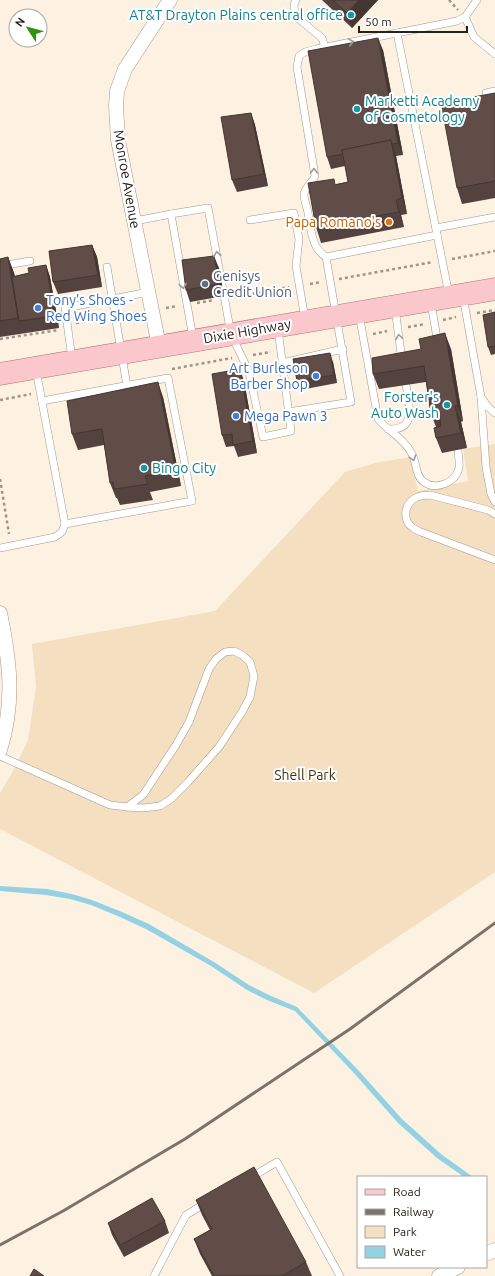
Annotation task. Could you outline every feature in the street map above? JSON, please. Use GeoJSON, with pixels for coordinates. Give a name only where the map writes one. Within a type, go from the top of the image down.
{"type":"FeatureCollection","features":[{"type":"Feature","properties":{"kind":"main road","name":"Dixie Highway"},"geometry":{"type":"LineString","coordinates":[[0,374],[495,289]]}},
{"type":"Feature","properties":{"kind":"street","name":"Monroe Avenue"},"geometry":{"type":"LineString","coordinates":[[159,346],[118,140],[116,106],[117,91],[125,69],[170,0]]}},
{"type":"Feature","properties":{"kind":"street"},"geometry":{"type":"LineString","coordinates":[[0,613],[6,641],[10,679],[6,729],[0,750]]}},
{"type":"Feature","properties":{"kind":"street"},"geometry":{"type":"LineString","coordinates":[[439,1276],[456,1268]]}},
{"type":"Feature","properties":{"kind":"lane"},"geometry":{"type":"LineString","coordinates":[[296,0],[294,4],[295,16],[322,38],[325,47]]}},
{"type":"Feature","properties":{"kind":"lane"},"geometry":{"type":"LineString","coordinates":[[477,0],[466,17],[449,23],[325,47],[305,52],[299,56],[296,67],[315,176],[314,180],[308,185],[304,193],[313,241],[320,253],[326,256],[495,216]]}},
{"type":"Feature","properties":{"kind":"lane"},"geometry":{"type":"LineString","coordinates":[[466,17],[474,37],[495,54]]}},
{"type":"Feature","properties":{"kind":"lane"},"geometry":{"type":"LineString","coordinates":[[397,33],[436,231],[447,297],[481,397],[486,467],[491,494],[495,502]]}},
{"type":"Feature","properties":{"kind":"lane"},"geometry":{"type":"LineString","coordinates":[[486,93],[495,91]]}},
{"type":"Feature","properties":{"kind":"lane"},"geometry":{"type":"LineString","coordinates":[[134,221],[208,208],[231,334],[249,372],[263,437],[290,431],[277,326]]}},
{"type":"Feature","properties":{"kind":"lane"},"geometry":{"type":"LineString","coordinates":[[250,220],[294,213],[299,239],[296,266],[306,321]]}},
{"type":"Feature","properties":{"kind":"lane"},"geometry":{"type":"LineString","coordinates":[[171,214],[193,341]]}},
{"type":"Feature","properties":{"kind":"lane"},"geometry":{"type":"LineString","coordinates":[[288,412],[351,402],[326,256]]}},
{"type":"Feature","properties":{"kind":"lane"},"geometry":{"type":"LineString","coordinates":[[0,266],[30,261]]}},
{"type":"Feature","properties":{"kind":"lane"},"geometry":{"type":"LineString","coordinates":[[107,267],[127,386]]}},
{"type":"Feature","properties":{"kind":"lane"},"geometry":{"type":"LineString","coordinates":[[72,361],[65,308],[148,292]]}},
{"type":"Feature","properties":{"kind":"lane"},"geometry":{"type":"LineString","coordinates":[[439,352],[447,297]]}},
{"type":"Feature","properties":{"kind":"lane"},"geometry":{"type":"LineString","coordinates":[[394,306],[404,369]]}},
{"type":"Feature","properties":{"kind":"lane"},"geometry":{"type":"LineString","coordinates":[[358,312],[378,419],[408,446],[413,454],[416,468],[423,482],[428,484],[443,485],[454,479],[459,468],[458,450]]}},
{"type":"Feature","properties":{"kind":"lane"},"geometry":{"type":"LineString","coordinates":[[282,363],[343,349]]}},
{"type":"Feature","properties":{"kind":"lane"},"geometry":{"type":"LineString","coordinates":[[0,548],[55,537],[62,532],[65,524],[36,367]]}},
{"type":"Feature","properties":{"kind":"lane"},"geometry":{"type":"LineString","coordinates":[[42,401],[168,378],[192,501],[65,524]]}},
{"type":"Feature","properties":{"kind":"lane"},"geometry":{"type":"LineString","coordinates":[[388,429],[395,430],[404,426],[408,422],[410,413],[406,385]]}},
{"type":"Feature","properties":{"kind":"lane"},"geometry":{"type":"LineString","coordinates":[[481,397],[488,407],[495,413]]}},
{"type":"Feature","properties":{"kind":"lane"},"geometry":{"type":"LineString","coordinates":[[495,514],[488,510],[430,495],[414,499],[408,505],[404,513],[407,522],[412,527],[495,560]]}},
{"type":"Feature","properties":{"kind":"lane"},"geometry":{"type":"LineString","coordinates":[[0,756],[110,805],[127,807],[143,808],[160,806],[171,799],[219,747],[242,712],[250,697],[254,676],[250,662],[242,655],[234,651],[225,652],[216,659],[209,668],[189,722],[176,745],[142,795],[127,807]]}},
{"type":"Feature","properties":{"kind":"lane"},"geometry":{"type":"LineString","coordinates":[[244,1181],[277,1162],[340,1276]]}},
{"type":"Feature","properties":{"kind":"lane"},"geometry":{"type":"LineString","coordinates":[[154,1276],[186,1215],[212,1200]]}},
{"type":"Feature","properties":{"kind":"path"},"geometry":{"type":"LineString","coordinates":[[0,479],[9,534]]}},
{"type":"Feature","properties":{"kind":"green space","name":"Shell Park"},"geometry":{"type":"Polygon","coordinates":[[[495,444],[495,872],[314,993],[0,829],[0,793],[13,771],[28,740],[36,687],[32,644],[215,611],[345,472],[375,463],[410,457],[418,491],[468,481],[463,449],[495,444]]]}},
{"type":"Feature","properties":{"kind":"water"},"geometry":{"type":"Polygon","coordinates":[[[0,886],[47,889],[92,900],[149,924],[214,962],[249,985],[297,1007],[359,1071],[402,1119],[441,1154],[472,1176],[463,1176],[437,1158],[398,1123],[353,1072],[295,1011],[247,990],[211,966],[146,929],[91,905],[70,899],[46,895],[0,891],[0,886]]]}},
{"type":"Feature","properties":{"kind":"building"},"geometry":{"type":"Polygon","coordinates":[[[333,0],[359,0],[347,13],[333,0]]]}},
{"type":"Feature","properties":{"kind":"building","name":"Marketti Academy of Cosmetology"},"geometry":{"type":"Polygon","coordinates":[[[378,38],[398,143],[392,144],[391,140],[342,150],[343,154],[327,157],[308,51],[378,38]]]}},
{"type":"Feature","properties":{"kind":"building"},"geometry":{"type":"Polygon","coordinates":[[[495,93],[495,181],[457,188],[441,103],[495,93]]]}},
{"type":"Feature","properties":{"kind":"building"},"geometry":{"type":"Polygon","coordinates":[[[251,113],[264,174],[232,180],[221,117],[251,113]]]}},
{"type":"Feature","properties":{"kind":"building"},"geometry":{"type":"Polygon","coordinates":[[[391,140],[402,198],[396,200],[399,212],[316,227],[308,183],[334,179],[335,185],[348,182],[342,150],[391,140]]]}},
{"type":"Feature","properties":{"kind":"building"},"geometry":{"type":"Polygon","coordinates":[[[92,245],[98,275],[53,282],[49,251],[92,245]]]}},
{"type":"Feature","properties":{"kind":"building"},"geometry":{"type":"Polygon","coordinates":[[[214,256],[219,284],[186,290],[182,260],[214,256]]]}},
{"type":"Feature","properties":{"kind":"building"},"geometry":{"type":"Polygon","coordinates":[[[8,257],[18,318],[0,321],[0,259],[8,257]]]}},
{"type":"Feature","properties":{"kind":"building","name":"Tony's Shoes - Red Wing Shoes"},"geometry":{"type":"Polygon","coordinates":[[[46,265],[55,316],[19,321],[12,277],[29,273],[28,268],[46,265]]]}},
{"type":"Feature","properties":{"kind":"building"},"geometry":{"type":"Polygon","coordinates":[[[495,312],[495,346],[488,347],[483,315],[495,312]]]}},
{"type":"Feature","properties":{"kind":"building"},"geometry":{"type":"Polygon","coordinates":[[[445,333],[458,406],[455,406],[461,433],[436,438],[434,428],[441,426],[439,413],[431,414],[424,366],[373,374],[372,358],[421,349],[419,339],[445,333]]]}},
{"type":"Feature","properties":{"kind":"building"},"geometry":{"type":"Polygon","coordinates":[[[330,353],[334,375],[297,381],[293,359],[330,353]]]}},
{"type":"Feature","properties":{"kind":"building","name":"Mega Pawn 3"},"geometry":{"type":"Polygon","coordinates":[[[240,369],[253,441],[233,445],[232,434],[222,435],[212,374],[240,369]]]}},
{"type":"Feature","properties":{"kind":"building","name":"Bingo City"},"geometry":{"type":"Polygon","coordinates":[[[158,382],[176,471],[145,476],[148,484],[114,489],[113,482],[110,483],[102,429],[72,434],[67,401],[158,382]]]}},
{"type":"Feature","properties":{"kind":"building"},"geometry":{"type":"Polygon","coordinates":[[[254,1167],[306,1262],[282,1276],[214,1276],[194,1239],[212,1229],[196,1200],[254,1167]]]}},
{"type":"Feature","properties":{"kind":"building"},"geometry":{"type":"Polygon","coordinates":[[[152,1198],[165,1221],[120,1245],[108,1223],[152,1198]]]}},
{"type":"Feature","properties":{"kind":"building"},"geometry":{"type":"Polygon","coordinates":[[[34,1269],[44,1276],[30,1276],[34,1269]]]}},
{"type":"Feature","properties":{"kind":"railway"},"geometry":{"type":"LineString","coordinates":[[0,1245],[63,1211],[185,1139],[350,1029],[495,923]]}},
{"type":"Feature","properties":{"kind":"place","name":"AT&T Drayton Plains central office"},"geometry":{"type":"Point","coordinates":[351,15]}},
{"type":"Feature","properties":{"kind":"place","name":"Marketti Academy of Cosmetology"},"geometry":{"type":"Point","coordinates":[357,109]}},
{"type":"Feature","properties":{"kind":"place","name":"Papa Romano's"},"geometry":{"type":"Point","coordinates":[389,222]}},
{"type":"Feature","properties":{"kind":"place","name":"Genisys Credit Union"},"geometry":{"type":"Point","coordinates":[205,284]}},
{"type":"Feature","properties":{"kind":"place","name":"Tony's Shoes - Red Wing Shoes"},"geometry":{"type":"Point","coordinates":[38,308]}},
{"type":"Feature","properties":{"kind":"place","name":"Art Burleson Barber Shop"},"geometry":{"type":"Point","coordinates":[316,376]}},
{"type":"Feature","properties":{"kind":"place","name":"Forster's Auto Wash"},"geometry":{"type":"Point","coordinates":[447,405]}},
{"type":"Feature","properties":{"kind":"place","name":"Mega Pawn 3"},"geometry":{"type":"Point","coordinates":[236,416]}},
{"type":"Feature","properties":{"kind":"place","name":"Bingo City"},"geometry":{"type":"Point","coordinates":[144,468]}}]}
